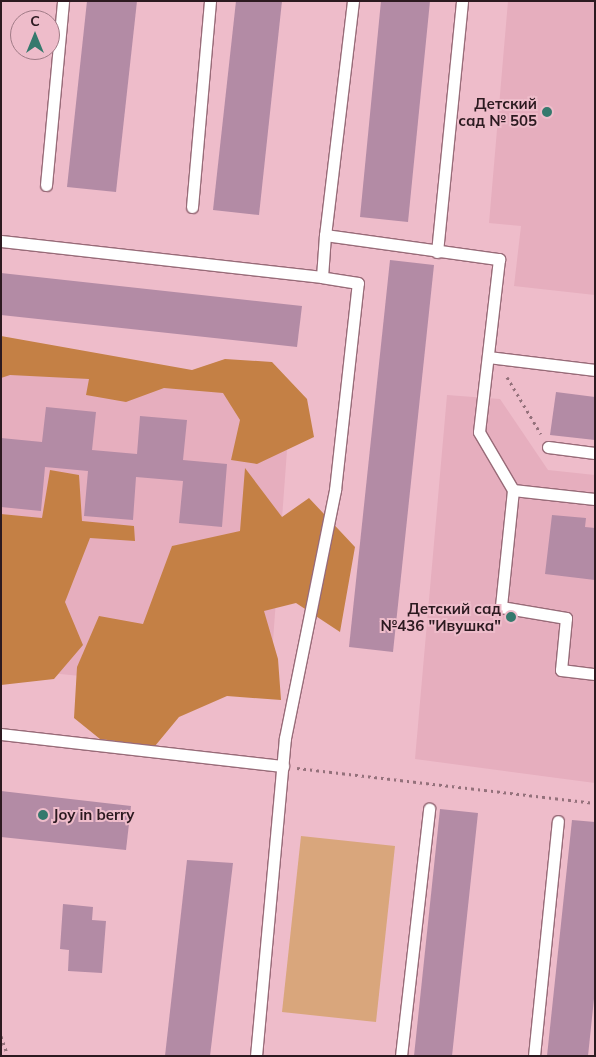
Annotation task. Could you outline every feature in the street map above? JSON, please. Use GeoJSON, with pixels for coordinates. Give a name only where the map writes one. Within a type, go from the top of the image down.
{"type":"FeatureCollection","features":[{"type":"Feature","properties":{"kind":"lane"},"geometry":{"type":"LineString","coordinates":[[46,185],[63,1]]}},
{"type":"Feature","properties":{"kind":"lane"},"geometry":{"type":"LineString","coordinates":[[192,207],[210,1]]}},
{"type":"Feature","properties":{"kind":"lane"},"geometry":{"type":"LineString","coordinates":[[322,277],[325,235],[354,1]]}},
{"type":"Feature","properties":{"kind":"lane"},"geometry":{"type":"LineString","coordinates":[[438,252],[462,1]]}},
{"type":"Feature","properties":{"kind":"lane"},"geometry":{"type":"LineString","coordinates":[[325,235],[499,259],[479,432],[513,490],[501,607],[566,618],[561,670],[595,674]]}},
{"type":"Feature","properties":{"kind":"lane"},"geometry":{"type":"LineString","coordinates":[[1,241],[322,277],[358,283],[334,490],[283,766],[256,1056]]}},
{"type":"Feature","properties":{"kind":"lane"},"geometry":{"type":"LineString","coordinates":[[488,357],[595,370]]}},
{"type":"Feature","properties":{"kind":"lane"},"geometry":{"type":"LineString","coordinates":[[548,447],[595,453]]}},
{"type":"Feature","properties":{"kind":"lane"},"geometry":{"type":"LineString","coordinates":[[513,490],[595,499]]}},
{"type":"Feature","properties":{"kind":"lane"},"geometry":{"type":"LineString","coordinates":[[1,734],[283,766]]}},
{"type":"Feature","properties":{"kind":"lane"},"geometry":{"type":"LineString","coordinates":[[400,1056],[429,809]]}},
{"type":"Feature","properties":{"kind":"lane"},"geometry":{"type":"LineString","coordinates":[[534,1056],[558,821]]}},
{"type":"Feature","properties":{"kind":"path"},"geometry":{"type":"LineString","coordinates":[[488,357],[515,385],[548,447]]}},
{"type":"Feature","properties":{"kind":"path"},"geometry":{"type":"LineString","coordinates":[[283,766],[595,803]]}},
{"type":"Feature","properties":{"kind":"path"},"geometry":{"type":"LineString","coordinates":[[1,1036],[8,1056]]}},
{"type":"Feature","properties":{"kind":"shaded area","name":"Детский сад № 505"},"geometry":{"type":"Polygon","coordinates":[[[508,1],[595,1],[595,295],[514,286],[521,226],[489,223],[508,1]]]}},
{"type":"Feature","properties":{"kind":"shaded area"},"geometry":{"type":"Polygon","coordinates":[[[1,336],[192,370],[225,359],[272,362],[307,399],[314,437],[257,464],[231,460],[240,420],[223,393],[164,388],[126,402],[86,395],[89,379],[10,375],[1,378],[1,336]]]}},
{"type":"Feature","properties":{"kind":"shaded area"},"geometry":{"type":"Polygon","coordinates":[[[1,365],[291,396],[269,695],[1,668],[1,365]]]}},
{"type":"Feature","properties":{"kind":"shaded area","name":"Детский сад №436 \"Ивушка\""},"geometry":{"type":"Polygon","coordinates":[[[447,395],[500,399],[548,470],[595,475],[595,783],[415,759],[447,395]]]}},
{"type":"Feature","properties":{"kind":"shaded area"},"geometry":{"type":"Polygon","coordinates":[[[245,468],[282,517],[309,498],[355,547],[340,632],[296,603],[264,611],[278,659],[281,700],[227,696],[179,717],[155,746],[100,739],[74,718],[77,667],[99,616],[143,624],[172,546],[240,531],[245,468]]]}},
{"type":"Feature","properties":{"kind":"shaded area"},"geometry":{"type":"Polygon","coordinates":[[[50,470],[79,475],[82,521],[134,526],[135,541],[90,538],[65,602],[83,645],[54,679],[1,685],[1,514],[42,518],[50,470]]]}},
{"type":"Feature","properties":{"kind":"shaded area"},"geometry":{"type":"Polygon","coordinates":[[[301,836],[395,846],[376,1022],[282,1012],[301,836]]]}},
{"type":"Feature","properties":{"kind":"building"},"geometry":{"type":"Polygon","coordinates":[[[87,1],[137,1],[116,192],[67,187],[87,1]]]}},
{"type":"Feature","properties":{"kind":"building"},"geometry":{"type":"Polygon","coordinates":[[[236,1],[282,1],[259,215],[213,210],[236,1]]]}},
{"type":"Feature","properties":{"kind":"building"},"geometry":{"type":"Polygon","coordinates":[[[381,1],[430,1],[408,222],[360,217],[381,1]]]}},
{"type":"Feature","properties":{"kind":"building"},"geometry":{"type":"Polygon","coordinates":[[[390,260],[434,265],[393,652],[349,647],[390,260]]]}},
{"type":"Feature","properties":{"kind":"building"},"geometry":{"type":"Polygon","coordinates":[[[1,273],[302,306],[297,347],[1,315],[1,273]]]}},
{"type":"Feature","properties":{"kind":"building"},"geometry":{"type":"Polygon","coordinates":[[[556,392],[595,397],[595,440],[550,435],[556,392]]]}},
{"type":"Feature","properties":{"kind":"building"},"geometry":{"type":"Polygon","coordinates":[[[46,407],[96,412],[92,450],[137,454],[140,416],[187,420],[183,460],[227,464],[222,527],[179,523],[183,481],[136,477],[133,520],[84,516],[88,471],[45,467],[41,511],[1,507],[1,438],[42,442],[46,407]]]}},
{"type":"Feature","properties":{"kind":"building"},"geometry":{"type":"Polygon","coordinates":[[[552,515],[586,518],[585,527],[595,528],[595,580],[545,574],[552,515]]]}},
{"type":"Feature","properties":{"kind":"building"},"geometry":{"type":"Polygon","coordinates":[[[1,791],[131,806],[126,850],[1,837],[1,791]]]}},
{"type":"Feature","properties":{"kind":"building"},"geometry":{"type":"Polygon","coordinates":[[[440,809],[478,813],[452,1056],[414,1056],[440,809]]]}},
{"type":"Feature","properties":{"kind":"building"},"geometry":{"type":"Polygon","coordinates":[[[572,820],[595,822],[595,989],[588,1056],[547,1056],[572,820]]]}},
{"type":"Feature","properties":{"kind":"building"},"geometry":{"type":"Polygon","coordinates":[[[187,860],[233,863],[210,1056],[165,1056],[187,860]]]}},
{"type":"Feature","properties":{"kind":"building"},"geometry":{"type":"Polygon","coordinates":[[[63,904],[93,907],[92,920],[106,921],[102,973],[68,971],[69,950],[60,949],[63,904]]]}},
{"type":"Feature","properties":{"kind":"place","name":"Детский сад № 505"},"geometry":{"type":"Point","coordinates":[547,112]}},
{"type":"Feature","properties":{"kind":"place","name":"Детский сад №436 \"Ивушка\""},"geometry":{"type":"Point","coordinates":[511,617]}},
{"type":"Feature","properties":{"kind":"place","name":"Joy in berry"},"geometry":{"type":"Point","coordinates":[43,815]}}]}
